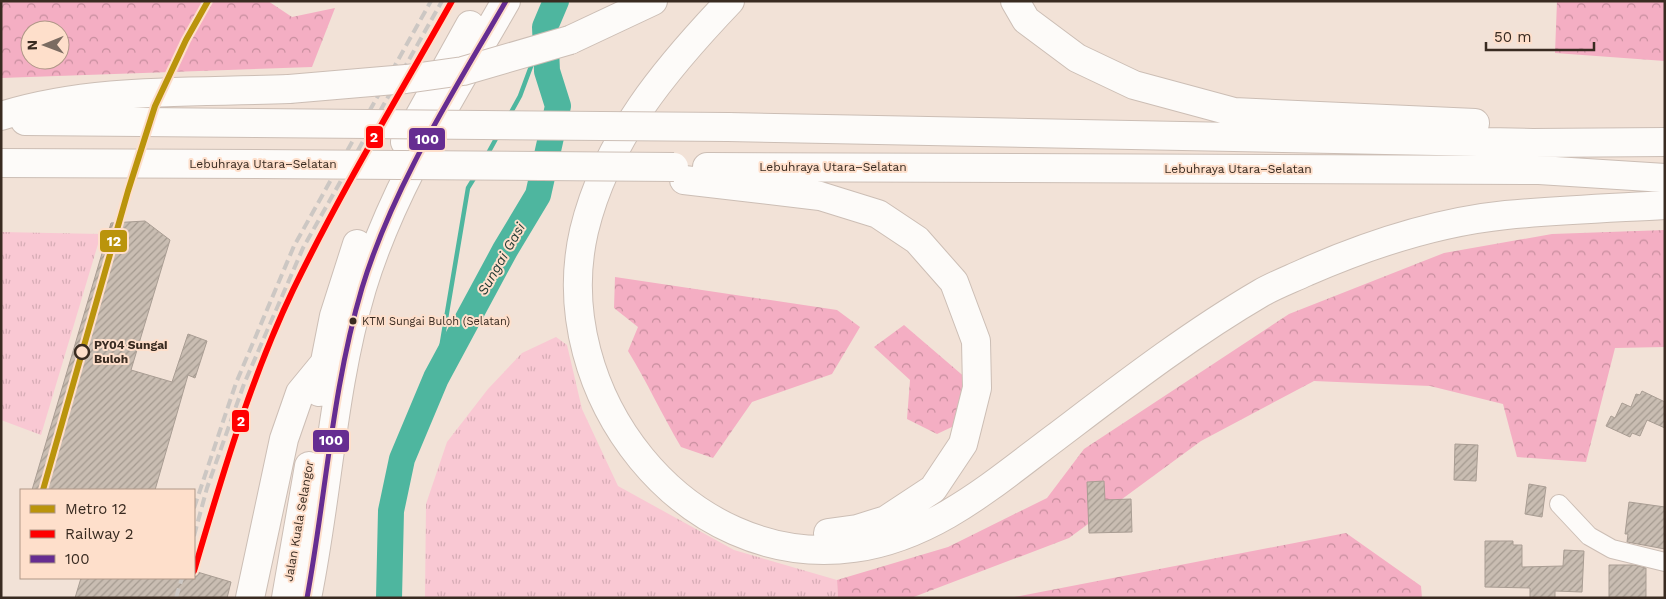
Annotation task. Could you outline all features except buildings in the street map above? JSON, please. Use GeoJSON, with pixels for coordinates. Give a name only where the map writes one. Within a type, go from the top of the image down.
{"type":"FeatureCollection","features":[{"type":"Feature","properties":{"kind":"highway","name":"Jalan Kuala Selangor"},"geometry":{"type":"LineString","coordinates":[[286,598],[304,502],[323,365],[344,282],[373,203],[432,92],[484,1]]}},
{"type":"Feature","properties":{"kind":"highway","name":"Jalan Kuala Selangor"},"geometry":{"type":"LineString","coordinates":[[307,598],[316,553],[342,368],[371,260],[390,209],[506,1]]}},
{"type":"Feature","properties":{"kind":"highway"},"geometry":{"type":"LineString","coordinates":[[1,116],[34,106],[99,96],[289,89],[406,79],[463,71],[570,40],[653,1]]}},
{"type":"Feature","properties":{"kind":"highway"},"geometry":{"type":"LineString","coordinates":[[730,1],[688,46],[642,104],[606,164],[594,198],[582,246],[580,285],[582,327],[588,357],[602,394],[622,432],[646,465],[668,486],[705,515],[740,534],[781,547],[807,551],[851,549],[916,533],[957,511],[1171,351],[1263,292],[1333,260],[1410,232],[1504,216],[1665,205]]}},
{"type":"Feature","properties":{"kind":"highway"},"geometry":{"type":"LineString","coordinates":[[679,173],[820,196],[878,214],[916,240],[954,282],[976,341],[977,388],[963,444],[933,489],[886,520],[838,533],[796,531],[739,514],[716,502],[693,486],[653,445],[627,405],[612,371],[600,330],[597,264],[599,243],[627,149],[660,101],[751,1]]}},
{"type":"Feature","properties":{"kind":"highway"},"geometry":{"type":"LineString","coordinates":[[1015,1],[1026,20],[1077,58],[1143,88],[1234,112],[1501,124],[1532,143]]}},
{"type":"Feature","properties":{"kind":"highway"},"geometry":{"type":"LineString","coordinates":[[1,120],[728,127],[1532,143],[1665,142]]}},
{"type":"Feature","properties":{"kind":"highway","name":"Lebuhraya Utara–Selatan"},"geometry":{"type":"LineString","coordinates":[[1,163],[570,166],[679,173],[1539,170],[1665,178]]}},
{"type":"Feature","properties":{"kind":"highway"},"geometry":{"type":"LineString","coordinates":[[251,595],[284,440],[300,393],[323,365]]}},
{"type":"Feature","properties":{"kind":"highway"},"geometry":{"type":"LineString","coordinates":[[316,553],[321,598]]}},
{"type":"Feature","properties":{"kind":"street"},"geometry":{"type":"LineString","coordinates":[[1559,504],[1589,536],[1612,549],[1665,562]]}},
{"type":"Feature","properties":{"kind":"green space"},"geometry":{"type":"Polygon","coordinates":[[[1,1],[268,1],[292,17],[335,8],[312,67],[1,78],[1,1]]]}},
{"type":"Feature","properties":{"kind":"green space"},"geometry":{"type":"Polygon","coordinates":[[[1557,1],[1665,1],[1665,61],[1555,53],[1557,1]]]}},
{"type":"Feature","properties":{"kind":"green space"},"geometry":{"type":"Polygon","coordinates":[[[1665,230],[1665,347],[1615,348],[1586,462],[1517,457],[1503,404],[1430,386],[1314,381],[1201,441],[1069,538],[911,598],[838,598],[837,580],[948,547],[1047,498],[1084,449],[1289,314],[1444,253],[1552,234],[1665,230]]]}},
{"type":"Feature","properties":{"kind":"green space"},"geometry":{"type":"Polygon","coordinates":[[[1,232],[101,234],[41,435],[1,420],[1,232]]]}},
{"type":"Feature","properties":{"kind":"green space"},"geometry":{"type":"Polygon","coordinates":[[[615,277],[837,310],[860,327],[832,374],[752,402],[713,458],[681,447],[628,351],[638,327],[614,308],[615,277]]]}},
{"type":"Feature","properties":{"kind":"green space"},"geometry":{"type":"Polygon","coordinates":[[[904,325],[967,379],[954,426],[937,434],[907,419],[910,380],[874,347],[904,325]]]}},
{"type":"Feature","properties":{"kind":"green space"},"geometry":{"type":"Polygon","coordinates":[[[556,337],[567,345],[582,409],[618,486],[734,550],[837,580],[838,598],[425,598],[426,504],[447,442],[488,389],[522,353],[556,337]]]}},
{"type":"Feature","properties":{"kind":"green space"},"geometry":{"type":"Polygon","coordinates":[[[1346,533],[1421,586],[1422,598],[1009,598],[1346,533]]]}},
{"type":"Feature","properties":{"kind":"waterway","name":"Sungai Gasi"},"geometry":{"type":"LineString","coordinates":[[389,598],[391,511],[402,459],[436,378],[505,250],[538,195],[558,106],[547,71],[545,27],[556,1]]}},
{"type":"Feature","properties":{"kind":"waterway","name":"Sungai Gasi"},"geometry":{"type":"LineString","coordinates":[[541,37],[545,27]]}},
{"type":"Feature","properties":{"kind":"waterway"},"geometry":{"type":"LineString","coordinates":[[509,116],[520,96],[533,61]]}},
{"type":"Feature","properties":{"kind":"waterway"},"geometry":{"type":"LineString","coordinates":[[486,157],[498,135]]}},
{"type":"Feature","properties":{"kind":"waterway"},"geometry":{"type":"LineString","coordinates":[[436,378],[468,188],[476,175]]}},
{"type":"Feature","properties":{"kind":"railway"},"geometry":{"type":"LineString","coordinates":[[195,505],[236,383],[294,246],[431,1]]}},
{"type":"Feature","properties":{"kind":"railway"},"geometry":{"type":"LineString","coordinates":[[195,532],[207,488],[244,384],[303,248],[442,1]]}},
{"type":"Feature","properties":{"kind":"railway"},"geometry":{"type":"LineString","coordinates":[[176,598],[182,579]]}},
{"type":"Feature","properties":{"kind":"metro line","name":"12"},"geometry":{"type":"LineString","coordinates":[[43,489],[128,191],[155,106],[186,40],[208,1]]}},
{"type":"Feature","properties":{"kind":"rail line","name":"2"},"geometry":{"type":"LineString","coordinates":[[195,568],[250,393],[293,290],[370,144],[452,1]]}},
{"type":"Feature","properties":{"kind":"transit line","name":"100"},"geometry":{"type":"LineString","coordinates":[[307,598],[336,403],[343,365],[362,288],[375,250],[407,177],[445,105],[506,1]]}},
{"type":"Feature","properties":{"kind":"place","name":"KTM Sungai Buloh (Selatan)"},"geometry":{"type":"Point","coordinates":[353,321]}},
{"type":"Feature","properties":{"kind":"place","name":"PY04 Sungai Buloh"},"geometry":{"type":"Point","coordinates":[82,352]}}]}
